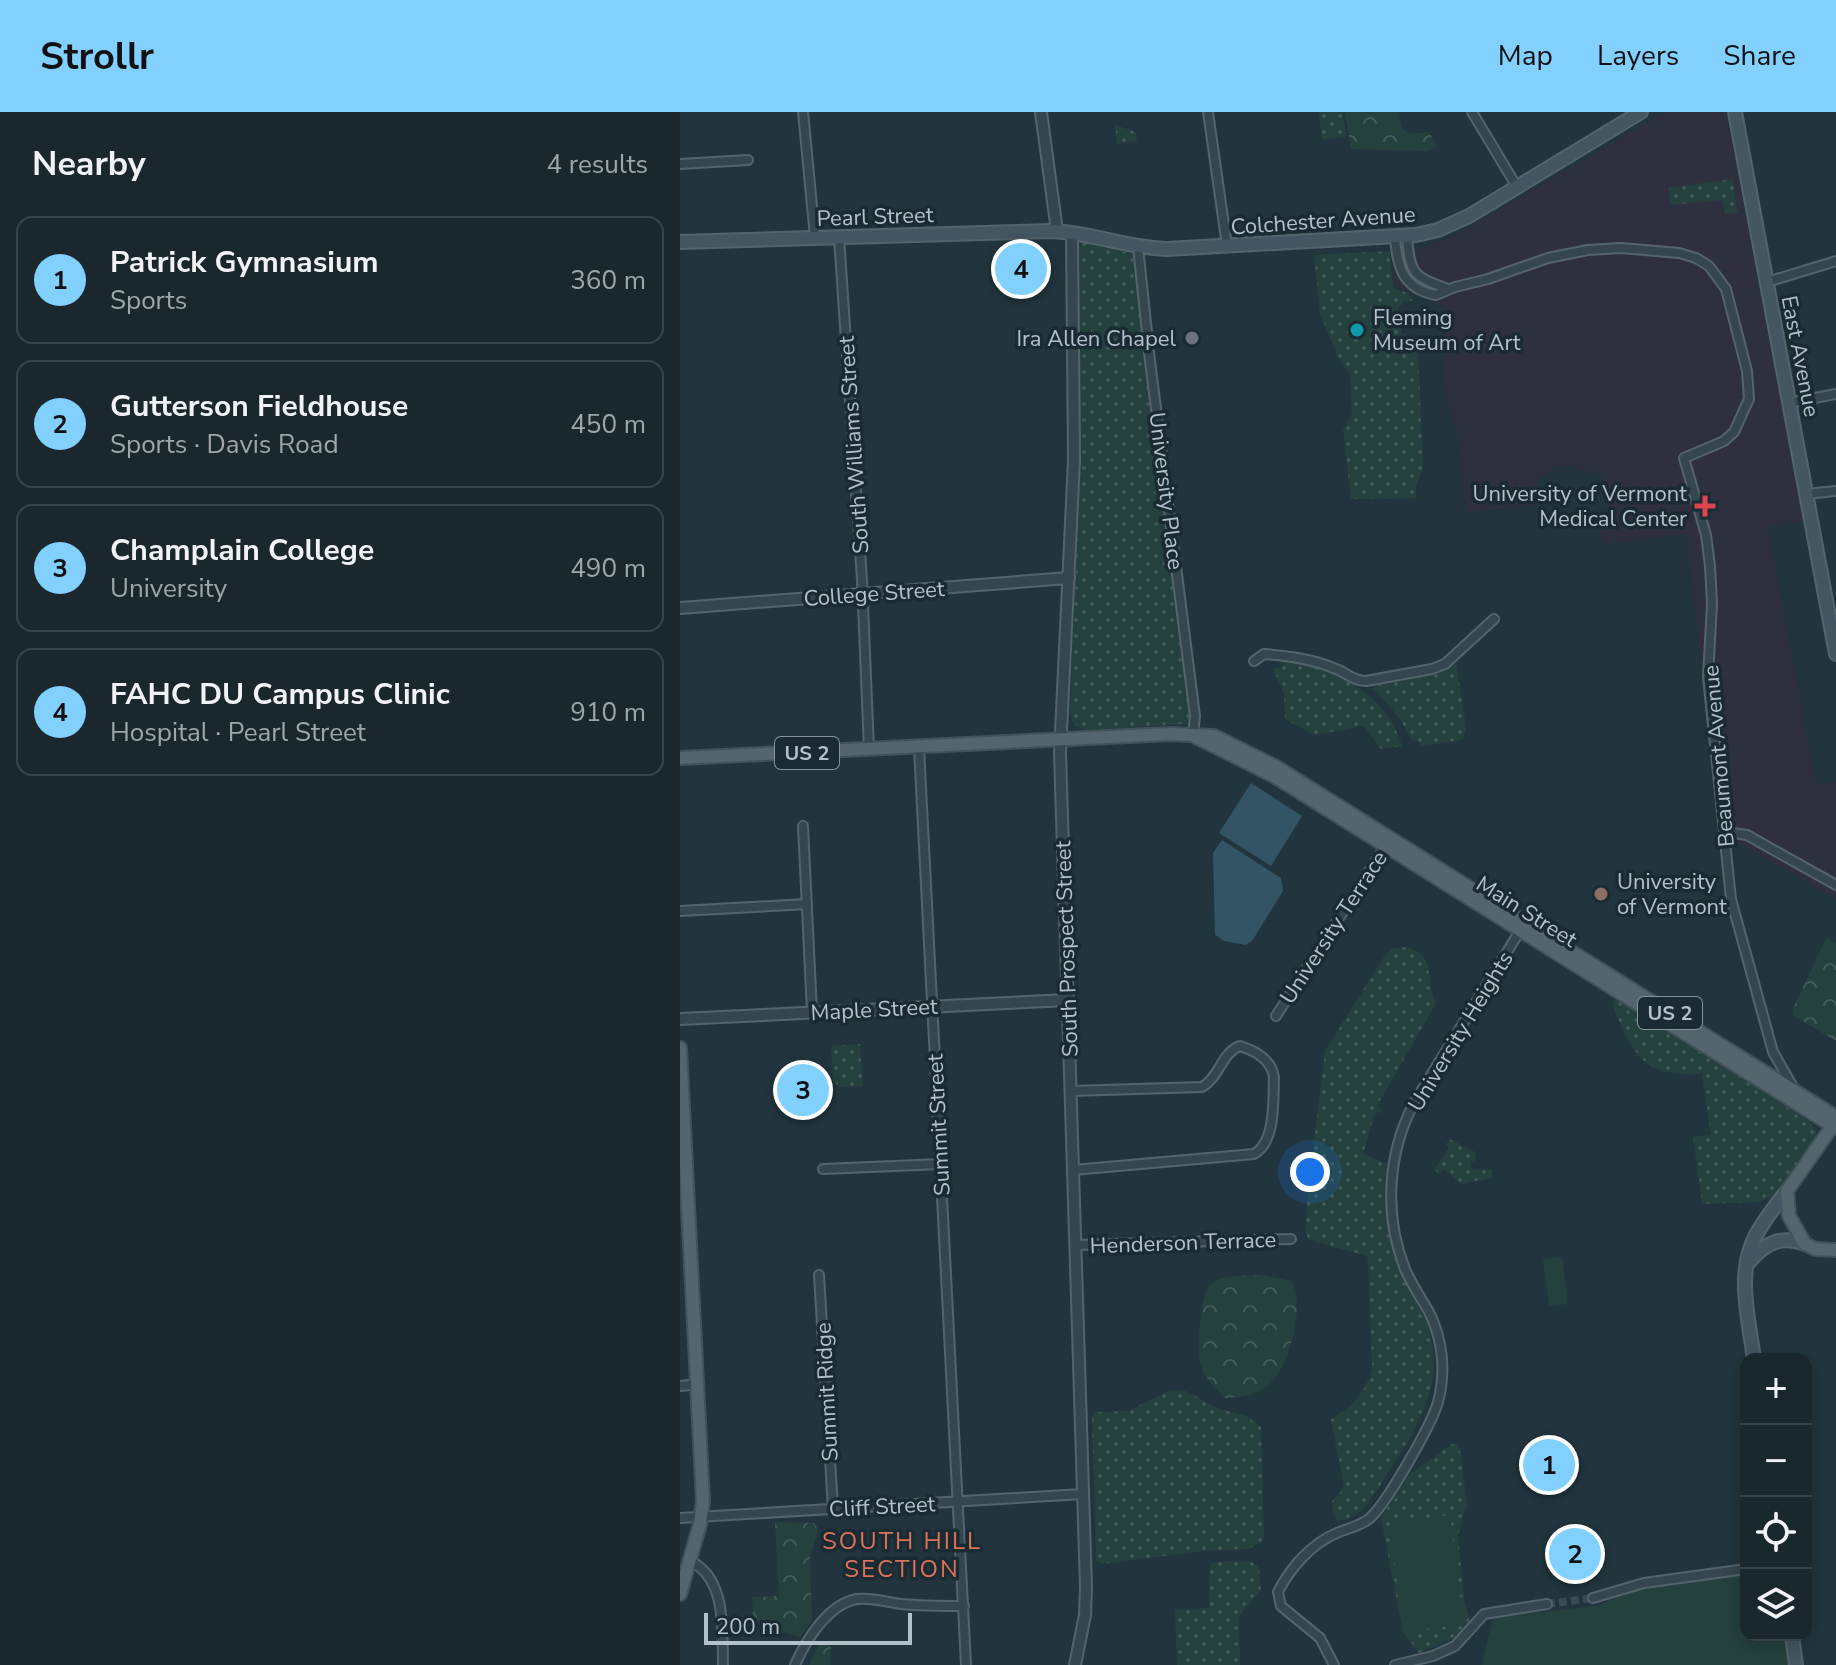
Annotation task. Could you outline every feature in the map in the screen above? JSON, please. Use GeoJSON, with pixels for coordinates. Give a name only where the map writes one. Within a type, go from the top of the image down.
{"type":"FeatureCollection","features":[{"type":"Feature","properties":{"kind":"main road","name":"Colchester Avenue"},"geometry":{"type":"LineString","coordinates":[[1072,233],[1138,247],[1167,249],[1425,234],[1451,225],[1641,112]]}},
{"type":"Feature","properties":{"kind":"main road","name":"East Avenue"},"geometry":{"type":"LineString","coordinates":[[1735,112],[1806,494],[1833,619],[1836,654]]}},
{"type":"Feature","properties":{"kind":"main road","name":"Pearl Street"},"geometry":{"type":"LineString","coordinates":[[680,242],[1072,233]]}},
{"type":"Feature","properties":{"kind":"main road","name":"Main Street"},"geometry":{"type":"LineString","coordinates":[[680,758],[1193,735],[1274,776],[1388,842],[1835,1123]]}},
{"type":"Feature","properties":{"kind":"main road","name":"Main Street"},"geometry":{"type":"LineString","coordinates":[[1523,926],[1798,1093],[1835,1123]]}},
{"type":"Feature","properties":{"kind":"main road"},"geometry":{"type":"LineString","coordinates":[[680,1048],[686,1247],[698,1384],[702,1516],[680,1594]]}},
{"type":"Feature","properties":{"kind":"main road"},"geometry":{"type":"LineString","coordinates":[[1753,1353],[1746,1300],[1747,1264],[1754,1238],[1835,1123]]}},
{"type":"Feature","properties":{"kind":"main road"},"geometry":{"type":"LineString","coordinates":[[1787,1191],[1789,1216],[1805,1244]]}},
{"type":"Feature","properties":{"kind":"main road"},"geometry":{"type":"LineString","coordinates":[[1747,1264],[1765,1245],[1775,1241],[1793,1240],[1815,1249],[1836,1250]]}},
{"type":"Feature","properties":{"kind":"main road"},"geometry":{"type":"LineString","coordinates":[[1793,1641],[1796,1665]]}},
{"type":"Feature","properties":{"kind":"street"},"geometry":{"type":"LineString","coordinates":[[803,112],[815,237]]}},
{"type":"Feature","properties":{"kind":"street"},"geometry":{"type":"LineString","coordinates":[[1041,112],[1057,231]]}},
{"type":"Feature","properties":{"kind":"street"},"geometry":{"type":"LineString","coordinates":[[1208,112],[1227,246]]}},
{"type":"Feature","properties":{"kind":"street"},"geometry":{"type":"LineString","coordinates":[[1472,112],[1517,187]]}},
{"type":"Feature","properties":{"kind":"street"},"geometry":{"type":"LineString","coordinates":[[680,164],[748,160]]}},
{"type":"Feature","properties":{"kind":"street","name":"South Prospect Street"},"geometry":{"type":"LineString","coordinates":[[1072,233],[1075,402],[1060,740],[1086,1607],[1075,1665]]}},
{"type":"Feature","properties":{"kind":"street","name":"Beaumont Avenue"},"geometry":{"type":"LineString","coordinates":[[1401,236],[1415,272],[1424,281],[1448,289],[1548,258],[1597,249],[1679,253],[1696,258],[1709,266],[1726,289],[1747,371],[1749,399],[1734,432],[1714,446],[1684,458],[1693,483],[1708,551],[1712,604],[1708,677],[1731,899],[1773,1052],[1781,1070],[1798,1093]]}},
{"type":"Feature","properties":{"kind":"street","name":"South Williams Street"},"geometry":{"type":"LineString","coordinates":[[839,237],[863,594],[869,750]]}},
{"type":"Feature","properties":{"kind":"street","name":"University Place"},"geometry":{"type":"LineString","coordinates":[[1138,247],[1195,716],[1193,735]]}},
{"type":"Feature","properties":{"kind":"street"},"geometry":{"type":"LineString","coordinates":[[1767,282],[1836,261]]}},
{"type":"Feature","properties":{"kind":"street"},"geometry":{"type":"LineString","coordinates":[[1789,403],[1836,394]]}},
{"type":"Feature","properties":{"kind":"street"},"geometry":{"type":"LineString","coordinates":[[1806,494],[1836,491]]}},
{"type":"Feature","properties":{"kind":"street","name":"College Street"},"geometry":{"type":"LineString","coordinates":[[680,608],[1069,578]]}},
{"type":"Feature","properties":{"kind":"street"},"geometry":{"type":"LineString","coordinates":[[1254,661],[1264,654],[1295,657],[1336,669],[1357,681],[1366,681],[1445,664],[1494,619]]}},
{"type":"Feature","properties":{"kind":"street","name":"Summit Street"},"geometry":{"type":"LineString","coordinates":[[919,748],[966,1665]]}},
{"type":"Feature","properties":{"kind":"street"},"geometry":{"type":"LineString","coordinates":[[803,826],[812,1012]]}},
{"type":"Feature","properties":{"kind":"street"},"geometry":{"type":"LineString","coordinates":[[1725,832],[1747,835],[1836,885]]}},
{"type":"Feature","properties":{"kind":"street","name":"University Terrace"},"geometry":{"type":"LineString","coordinates":[[1276,1016],[1388,842]]}},
{"type":"Feature","properties":{"kind":"street"},"geometry":{"type":"LineString","coordinates":[[680,911],[807,904]]}},
{"type":"Feature","properties":{"kind":"street","name":"University Heights"},"geometry":{"type":"LineString","coordinates":[[1334,1665],[1317,1635],[1281,1606],[1278,1592],[1316,1544],[1372,1516],[1410,1458],[1435,1412],[1442,1381],[1442,1358],[1434,1324],[1409,1278],[1398,1245],[1391,1194],[1394,1158],[1414,1103],[1523,926]]}},
{"type":"Feature","properties":{"kind":"street","name":"Maple Street"},"geometry":{"type":"LineString","coordinates":[[680,1019],[1068,1000]]}},
{"type":"Feature","properties":{"kind":"street"},"geometry":{"type":"LineString","coordinates":[[1071,1091],[1202,1087],[1211,1080],[1232,1050],[1240,1046],[1266,1060],[1273,1069],[1274,1078],[1267,1139],[1262,1149],[1254,1154],[1073,1170]]}},
{"type":"Feature","properties":{"kind":"street"},"geometry":{"type":"LineString","coordinates":[[823,1169],[941,1164]]}},
{"type":"Feature","properties":{"kind":"street","name":"Henderson Terrace"},"geometry":{"type":"LineString","coordinates":[[1075,1245],[1291,1239]]}},
{"type":"Feature","properties":{"kind":"street","name":"Summit Ridge"},"geometry":{"type":"LineString","coordinates":[[819,1275],[833,1509]]}},
{"type":"Feature","properties":{"kind":"street"},"geometry":{"type":"LineString","coordinates":[[680,1386],[698,1384]]}},
{"type":"Feature","properties":{"kind":"street","name":"Cliff Street"},"geometry":{"type":"LineString","coordinates":[[680,1518],[1083,1494]]}},
{"type":"Feature","properties":{"kind":"street"},"geometry":{"type":"LineString","coordinates":[[690,1561],[704,1570],[716,1592],[721,1617],[723,1665]]}},
{"type":"Feature","properties":{"kind":"street"},"geometry":{"type":"LineString","coordinates":[[1593,1598],[1644,1583],[1740,1570]]}},
{"type":"Feature","properties":{"kind":"street"},"geometry":{"type":"LineString","coordinates":[[795,1665],[815,1631],[845,1603],[861,1599],[926,1606],[964,1606]]}},
{"type":"Feature","properties":{"kind":"street"},"geometry":{"type":"LineString","coordinates":[[1395,1665],[1433,1656],[1455,1646],[1484,1614],[1547,1604]]}},
{"type":"Feature","properties":{"kind":"shaded area","name":"University of Vermont Medical Center"},"geometry":{"type":"Polygon","coordinates":[[[1665,112],[1726,112],[1803,521],[1768,527],[1816,784],[1836,780],[1836,899],[1722,833],[1686,534],[1602,544],[1600,527],[1610,501],[1606,484],[1597,470],[1592,475],[1583,469],[1568,466],[1553,468],[1540,478],[1534,491],[1533,505],[1466,513],[1457,433],[1444,389],[1441,304],[1395,286],[1391,250],[1418,248],[1449,239],[1665,112]]]}},
{"type":"Feature","properties":{"kind":"shaded area"},"geometry":{"type":"Polygon","coordinates":[[[1251,783],[1302,816],[1271,866],[1219,833],[1251,783]]]}},
{"type":"Feature","properties":{"kind":"shaded area"},"geometry":{"type":"Polygon","coordinates":[[[1222,840],[1281,878],[1283,891],[1252,941],[1246,945],[1224,941],[1215,935],[1213,853],[1222,840]]]}},
{"type":"Feature","properties":{"kind":"green space"},"geometry":{"type":"Polygon","coordinates":[[[1319,112],[1343,112],[1346,137],[1322,139],[1319,112]]]}},
{"type":"Feature","properties":{"kind":"green space"},"geometry":{"type":"Polygon","coordinates":[[[1345,112],[1399,112],[1402,129],[1410,134],[1429,132],[1437,146],[1428,151],[1351,149],[1345,112]]]}},
{"type":"Feature","properties":{"kind":"green space"},"geometry":{"type":"Polygon","coordinates":[[[1115,125],[1136,132],[1137,141],[1117,144],[1115,125]]]}},
{"type":"Feature","properties":{"kind":"green space"},"geometry":{"type":"Polygon","coordinates":[[[1732,179],[1738,213],[1726,214],[1722,200],[1671,205],[1669,188],[1732,179]]]}},
{"type":"Feature","properties":{"kind":"green space"},"geometry":{"type":"Polygon","coordinates":[[[1085,242],[1133,257],[1192,719],[1187,724],[1086,730],[1075,726],[1070,715],[1080,431],[1080,250],[1085,242]]]}},
{"type":"Feature","properties":{"kind":"green space"},"geometry":{"type":"Polygon","coordinates":[[[1390,251],[1393,288],[1408,293],[1413,301],[1404,301],[1398,308],[1402,334],[1418,347],[1423,468],[1416,487],[1416,498],[1351,499],[1343,429],[1352,414],[1350,375],[1338,357],[1320,313],[1314,255],[1390,251]]]}},
{"type":"Feature","properties":{"kind":"green space"},"geometry":{"type":"Polygon","coordinates":[[[1284,658],[1321,669],[1356,686],[1384,711],[1395,727],[1402,746],[1381,749],[1364,726],[1315,735],[1285,719],[1284,693],[1273,669],[1282,667],[1279,662],[1285,661],[1284,658]]]}},
{"type":"Feature","properties":{"kind":"green space"},"geometry":{"type":"Polygon","coordinates":[[[1456,663],[1466,727],[1463,740],[1421,746],[1412,740],[1398,716],[1372,687],[1456,663]]]}},
{"type":"Feature","properties":{"kind":"green space"},"geometry":{"type":"Polygon","coordinates":[[[1827,937],[1836,944],[1836,1040],[1793,1015],[1793,1008],[1827,937]]]}},
{"type":"Feature","properties":{"kind":"green space"},"geometry":{"type":"Polygon","coordinates":[[[1405,947],[1422,956],[1426,962],[1436,1003],[1377,1106],[1382,1109],[1380,1113],[1375,1112],[1363,1154],[1388,1164],[1387,1206],[1392,1249],[1398,1268],[1425,1320],[1434,1358],[1433,1376],[1415,1429],[1374,1495],[1358,1514],[1338,1522],[1333,1514],[1332,1501],[1344,1486],[1331,1419],[1358,1398],[1372,1367],[1368,1261],[1367,1256],[1309,1240],[1306,1234],[1307,1199],[1325,1051],[1384,957],[1392,948],[1405,947]]]}},
{"type":"Feature","properties":{"kind":"green space"},"geometry":{"type":"Polygon","coordinates":[[[1616,999],[1721,1063],[1812,1124],[1816,1140],[1777,1195],[1759,1202],[1702,1204],[1693,1137],[1711,1135],[1702,1074],[1667,1072],[1645,1062],[1622,1029],[1613,1004],[1616,999]]]}},
{"type":"Feature","properties":{"kind":"green space"},"geometry":{"type":"Polygon","coordinates":[[[860,1044],[863,1086],[839,1087],[833,1081],[831,1046],[860,1044]]]}},
{"type":"Feature","properties":{"kind":"green space"},"geometry":{"type":"Polygon","coordinates":[[[1450,1139],[1475,1152],[1476,1159],[1471,1167],[1474,1170],[1492,1169],[1492,1178],[1462,1184],[1443,1169],[1440,1174],[1434,1170],[1449,1148],[1446,1144],[1450,1139]]]}},
{"type":"Feature","properties":{"kind":"green space"},"geometry":{"type":"Polygon","coordinates":[[[1562,1257],[1568,1304],[1549,1306],[1543,1259],[1562,1257]]]}},
{"type":"Feature","properties":{"kind":"green space"},"geometry":{"type":"Polygon","coordinates":[[[1261,1275],[1292,1281],[1297,1306],[1293,1336],[1282,1366],[1267,1386],[1252,1394],[1225,1398],[1207,1378],[1200,1363],[1199,1334],[1204,1298],[1207,1289],[1216,1281],[1235,1276],[1261,1275]]]}},
{"type":"Feature","properties":{"kind":"green space"},"geometry":{"type":"Polygon","coordinates":[[[1171,1390],[1186,1391],[1217,1408],[1246,1416],[1261,1426],[1264,1536],[1261,1543],[1247,1549],[1203,1551],[1102,1564],[1096,1560],[1092,1418],[1096,1412],[1128,1411],[1171,1390]]]}},
{"type":"Feature","properties":{"kind":"green space"},"geometry":{"type":"Polygon","coordinates":[[[1452,1444],[1460,1449],[1467,1505],[1458,1535],[1464,1599],[1470,1623],[1458,1636],[1419,1653],[1403,1632],[1381,1518],[1410,1474],[1452,1444]]]}},
{"type":"Feature","properties":{"kind":"green space"},"geometry":{"type":"Polygon","coordinates":[[[1450,1515],[1463,1624],[1403,1632],[1390,1523],[1450,1515]]]}},
{"type":"Feature","properties":{"kind":"green space"},"geometry":{"type":"Polygon","coordinates":[[[775,1522],[814,1523],[818,1530],[810,1557],[812,1619],[800,1637],[767,1632],[753,1614],[752,1597],[779,1596],[775,1522]]]}},
{"type":"Feature","properties":{"kind":"green space"},"geometry":{"type":"Polygon","coordinates":[[[1252,1562],[1259,1568],[1261,1590],[1239,1616],[1240,1665],[1177,1665],[1175,1610],[1209,1608],[1210,1563],[1252,1562]]]}},
{"type":"Feature","properties":{"kind":"green space"},"geometry":{"type":"Polygon","coordinates":[[[1740,1575],[1740,1641],[1788,1641],[1791,1665],[1482,1665],[1492,1620],[1498,1617],[1596,1606],[1636,1590],[1740,1575]]]}},
{"type":"Feature","properties":{"kind":"green space"},"geometry":{"type":"Polygon","coordinates":[[[831,1640],[830,1665],[809,1665],[818,1646],[831,1640]]]}},
{"type":"Feature","properties":{"kind":"tunnel"},"geometry":{"type":"LineString","coordinates":[[1547,1604],[1593,1598]]}},
{"type":"Feature","properties":{"kind":"place","name":"FAHC DU Campus Clinic"},"geometry":{"type":"Point","coordinates":[1021,269]}},
{"type":"Feature","properties":{"kind":"place","name":"Fleming Museum of Art"},"geometry":{"type":"Point","coordinates":[1357,330]}},
{"type":"Feature","properties":{"kind":"place","name":"Ira Allen Chapel"},"geometry":{"type":"Point","coordinates":[1192,338]}},
{"type":"Feature","properties":{"kind":"place","name":"University of Vermont Medical Center"},"geometry":{"type":"Point","coordinates":[1705,506]}},
{"type":"Feature","properties":{"kind":"place","name":"University of Vermont"},"geometry":{"type":"Point","coordinates":[1601,894]}},
{"type":"Feature","properties":{"kind":"place","name":"Champlain College"},"geometry":{"type":"Point","coordinates":[803,1090]}},
{"type":"Feature","properties":{"kind":"place","name":"Patrick Gymnasium"},"geometry":{"type":"Point","coordinates":[1549,1465]}},
{"type":"Feature","properties":{"kind":"place","name":"Gutterson Fieldhouse"},"geometry":{"type":"Point","coordinates":[1575,1554]}},
{"type":"Feature","properties":{"kind":"district","name":"SOUTH HILL SECTION"},"geometry":{"type":"Point","coordinates":[902,1555]}}]}
